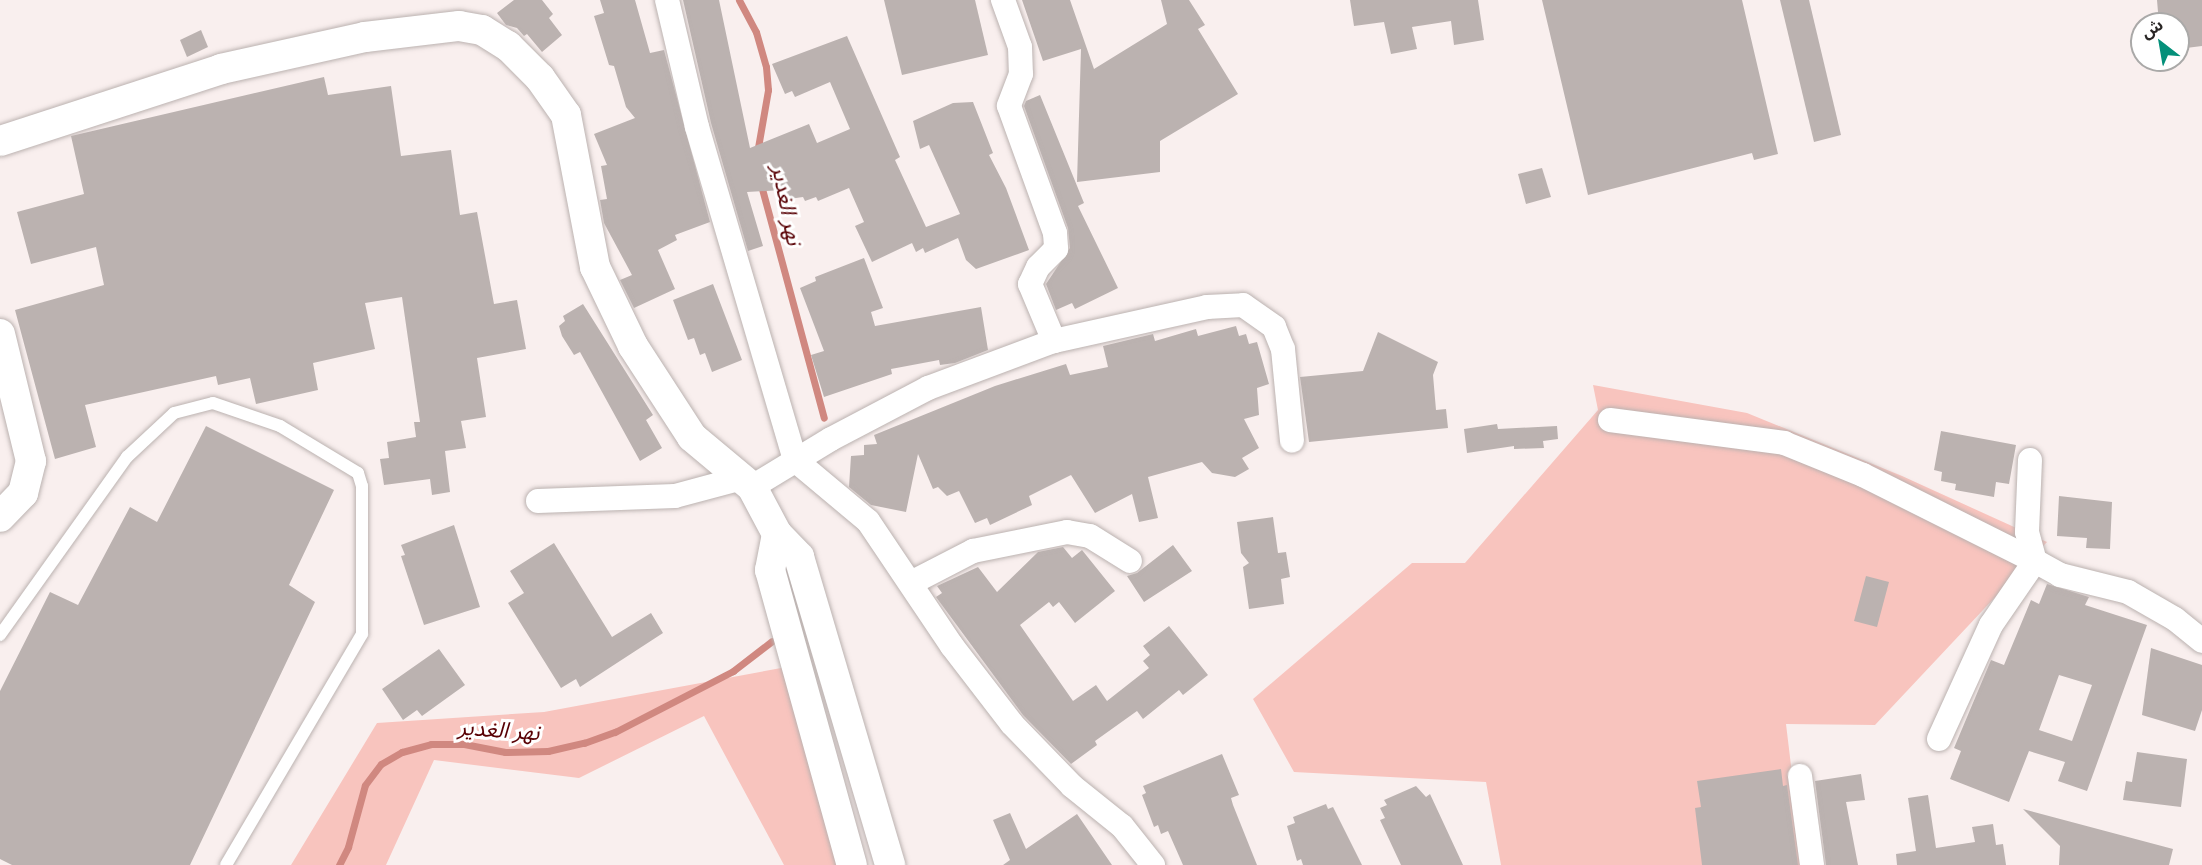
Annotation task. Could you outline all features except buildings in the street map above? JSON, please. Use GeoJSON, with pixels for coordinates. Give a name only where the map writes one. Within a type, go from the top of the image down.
{"type":"FeatureCollection","features":[{"type":"Feature","properties":{"kind":"street"},"geometry":{"type":"LineString","coordinates":[[668,0],[700,139],[795,460],[868,521],[952,646],[1012,724],[1071,786],[1122,826],[1153,865]]}},
{"type":"Feature","properties":{"kind":"street"},"geometry":{"type":"LineString","coordinates":[[1003,0],[1020,47],[1021,74],[1009,106],[1055,233],[1056,249],[1038,267],[1030,284],[1054,341]]}},
{"type":"Feature","properties":{"kind":"street"},"geometry":{"type":"LineString","coordinates":[[0,141],[221,69],[290,51],[425,27],[459,26],[482,30],[508,46],[558,101],[571,130],[591,252],[613,305],[639,355],[692,437],[747,482],[777,534],[799,557],[808,580],[890,865]]}},
{"type":"Feature","properties":{"kind":"street"},"geometry":{"type":"LineString","coordinates":[[538,501],[675,496],[747,482],[795,460],[928,388],[1054,341],[1207,307],[1243,305],[1274,327],[1283,349],[1292,441]]}},
{"type":"Feature","properties":{"kind":"street"},"geometry":{"type":"LineString","coordinates":[[0,334],[31,461],[23,493],[0,517]]}},
{"type":"Feature","properties":{"kind":"street"},"geometry":{"type":"LineString","coordinates":[[1610,420],[1784,443],[1863,475],[2060,575],[2128,592],[2175,619],[2202,641]]}},
{"type":"Feature","properties":{"kind":"street"},"geometry":{"type":"LineString","coordinates":[[2030,460],[2027,532],[2036,561]]}},
{"type":"Feature","properties":{"kind":"street"},"geometry":{"type":"LineString","coordinates":[[911,583],[973,551],[1067,532],[1090,536],[1130,561]]}},
{"type":"Feature","properties":{"kind":"street"},"geometry":{"type":"LineString","coordinates":[[777,534],[770,570],[852,865]]}},
{"type":"Feature","properties":{"kind":"street"},"geometry":{"type":"LineString","coordinates":[[1939,739],[1991,625],[2036,561]]}},
{"type":"Feature","properties":{"kind":"street"},"geometry":{"type":"LineString","coordinates":[[1800,776],[1812,865]]}},
{"type":"Feature","properties":{"kind":"lane"},"geometry":{"type":"LineString","coordinates":[[0,635],[127,457],[174,413],[213,403],[280,426],[358,473],[362,486],[362,633],[226,865]]}},
{"type":"Feature","properties":{"kind":"shaded area"},"geometry":{"type":"Polygon","coordinates":[[[1593,385],[1747,413],[1902,476],[2047,542],[1875,725],[1786,724],[1803,865],[1501,865],[1486,782],[1294,772],[1253,699],[1412,563],[1465,563],[1598,410],[1593,385]]]}},
{"type":"Feature","properties":{"kind":"shaded area"},"geometry":{"type":"Polygon","coordinates":[[[792,666],[844,865],[784,865],[704,716],[579,778],[434,760],[386,865],[291,865],[377,723],[544,712],[792,666]]]}},
{"type":"Feature","properties":{"kind":"waterway","name":"نهر الغدير"},"geometry":{"type":"LineString","coordinates":[[739,0],[756,32],[766,67],[768,90],[757,153]]}},
{"type":"Feature","properties":{"kind":"waterway","name":"نهر الغدير"},"geometry":{"type":"LineString","coordinates":[[761,185],[824,418]]}},
{"type":"Feature","properties":{"kind":"waterway","name":"نهر الغدير"},"geometry":{"type":"LineString","coordinates":[[339,865],[348,847],[365,785],[381,764],[402,752],[431,744],[464,744],[505,752],[548,751],[584,743],[615,732],[733,671],[772,641]]}}]}
